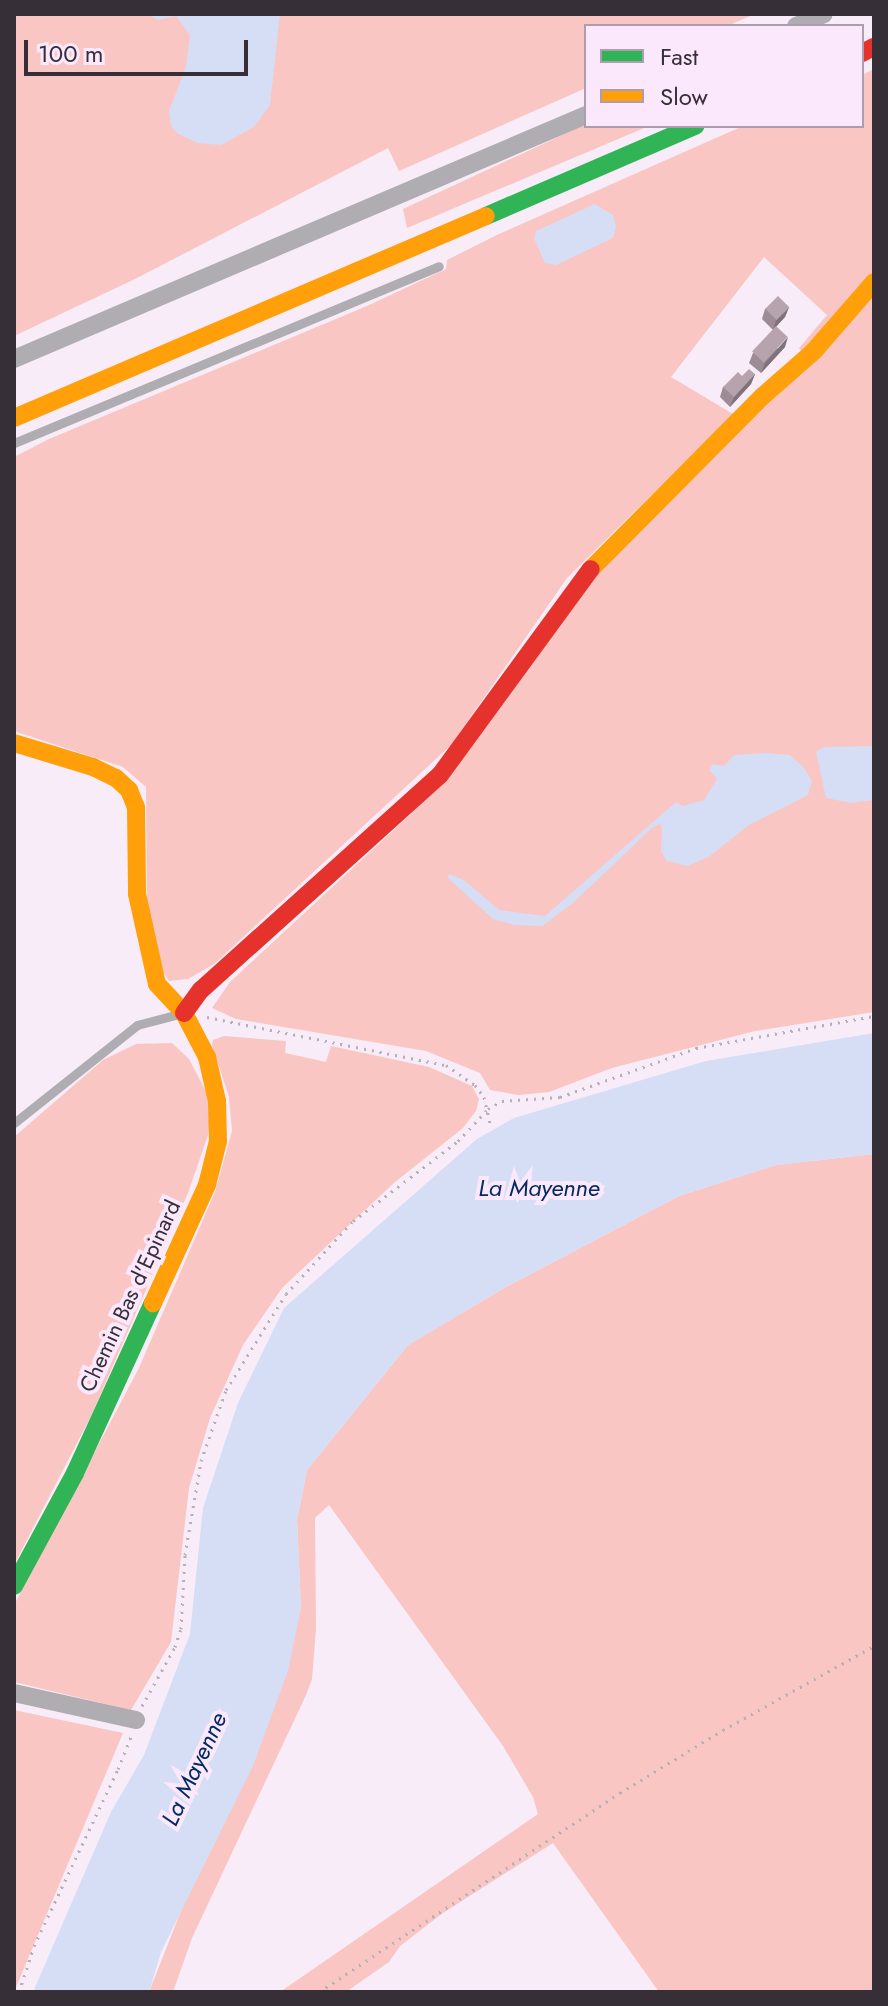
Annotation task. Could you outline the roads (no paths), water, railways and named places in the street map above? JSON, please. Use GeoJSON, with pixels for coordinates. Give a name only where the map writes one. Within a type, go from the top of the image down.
{"type":"FeatureCollection","features":[{"type":"Feature","properties":{"kind":"street"},"geometry":{"type":"LineString","coordinates":[[801,24],[824,14]]}},
{"type":"Feature","properties":{"kind":"street"},"geometry":{"type":"LineString","coordinates":[[14,359],[584,116]]}},
{"type":"Feature","properties":{"kind":"street"},"geometry":{"type":"LineString","coordinates":[[14,418],[690,128]]}},
{"type":"Feature","properties":{"kind":"street"},"geometry":{"type":"LineString","coordinates":[[184,1013],[201,990],[440,775],[586,574],[764,395],[814,351],[874,282]]}},
{"type":"Feature","properties":{"kind":"street","name":"Chemin Bas d'Epinard"},"geometry":{"type":"LineString","coordinates":[[14,743],[93,767],[116,778],[129,790],[136,807],[137,894],[145,940],[157,984],[184,1013],[207,1057],[217,1101],[218,1141],[207,1185],[75,1473],[14,1586]]}},
{"type":"Feature","properties":{"kind":"street"},"geometry":{"type":"LineString","coordinates":[[14,1693],[136,1720]]}},
{"type":"Feature","properties":{"kind":"lane"},"geometry":{"type":"LineString","coordinates":[[14,443],[439,266]]}},
{"type":"Feature","properties":{"kind":"lane"},"geometry":{"type":"LineString","coordinates":[[14,1123],[137,1025],[184,1013]]}},
{"type":"Feature","properties":{"kind":"water"},"geometry":{"type":"Polygon","coordinates":[[[148,14],[280,14],[270,105],[254,127],[221,145],[198,143],[178,134],[171,126],[169,111],[186,67],[190,35],[176,16],[158,20],[148,14]]]}},
{"type":"Feature","properties":{"kind":"water"},"geometry":{"type":"Polygon","coordinates":[[[595,204],[613,215],[616,227],[613,238],[556,265],[545,263],[534,238],[536,231],[595,204]]]}},
{"type":"Feature","properties":{"kind":"water"},"geometry":{"type":"Polygon","coordinates":[[[874,746],[874,800],[851,803],[826,798],[816,752],[824,747],[874,746]]]}},
{"type":"Feature","properties":{"kind":"water"},"geometry":{"type":"Polygon","coordinates":[[[734,755],[790,755],[804,768],[812,781],[808,795],[749,825],[710,856],[688,866],[667,861],[661,851],[662,828],[660,824],[653,827],[574,902],[542,926],[514,925],[493,919],[448,878],[449,874],[464,880],[499,910],[545,916],[676,802],[683,806],[704,800],[717,779],[709,770],[713,764],[724,766],[734,755]]]}},
{"type":"Feature","properties":{"kind":"water","name":"La Mayenne"},"geometry":{"type":"Polygon","coordinates":[[[874,1033],[874,1154],[776,1165],[679,1196],[504,1288],[408,1345],[307,1470],[297,1520],[301,1608],[288,1671],[253,1766],[161,1952],[149,1992],[33,1992],[111,1812],[144,1755],[190,1634],[203,1508],[238,1403],[284,1308],[477,1139],[514,1118],[706,1061],[874,1033]]]}}]}
